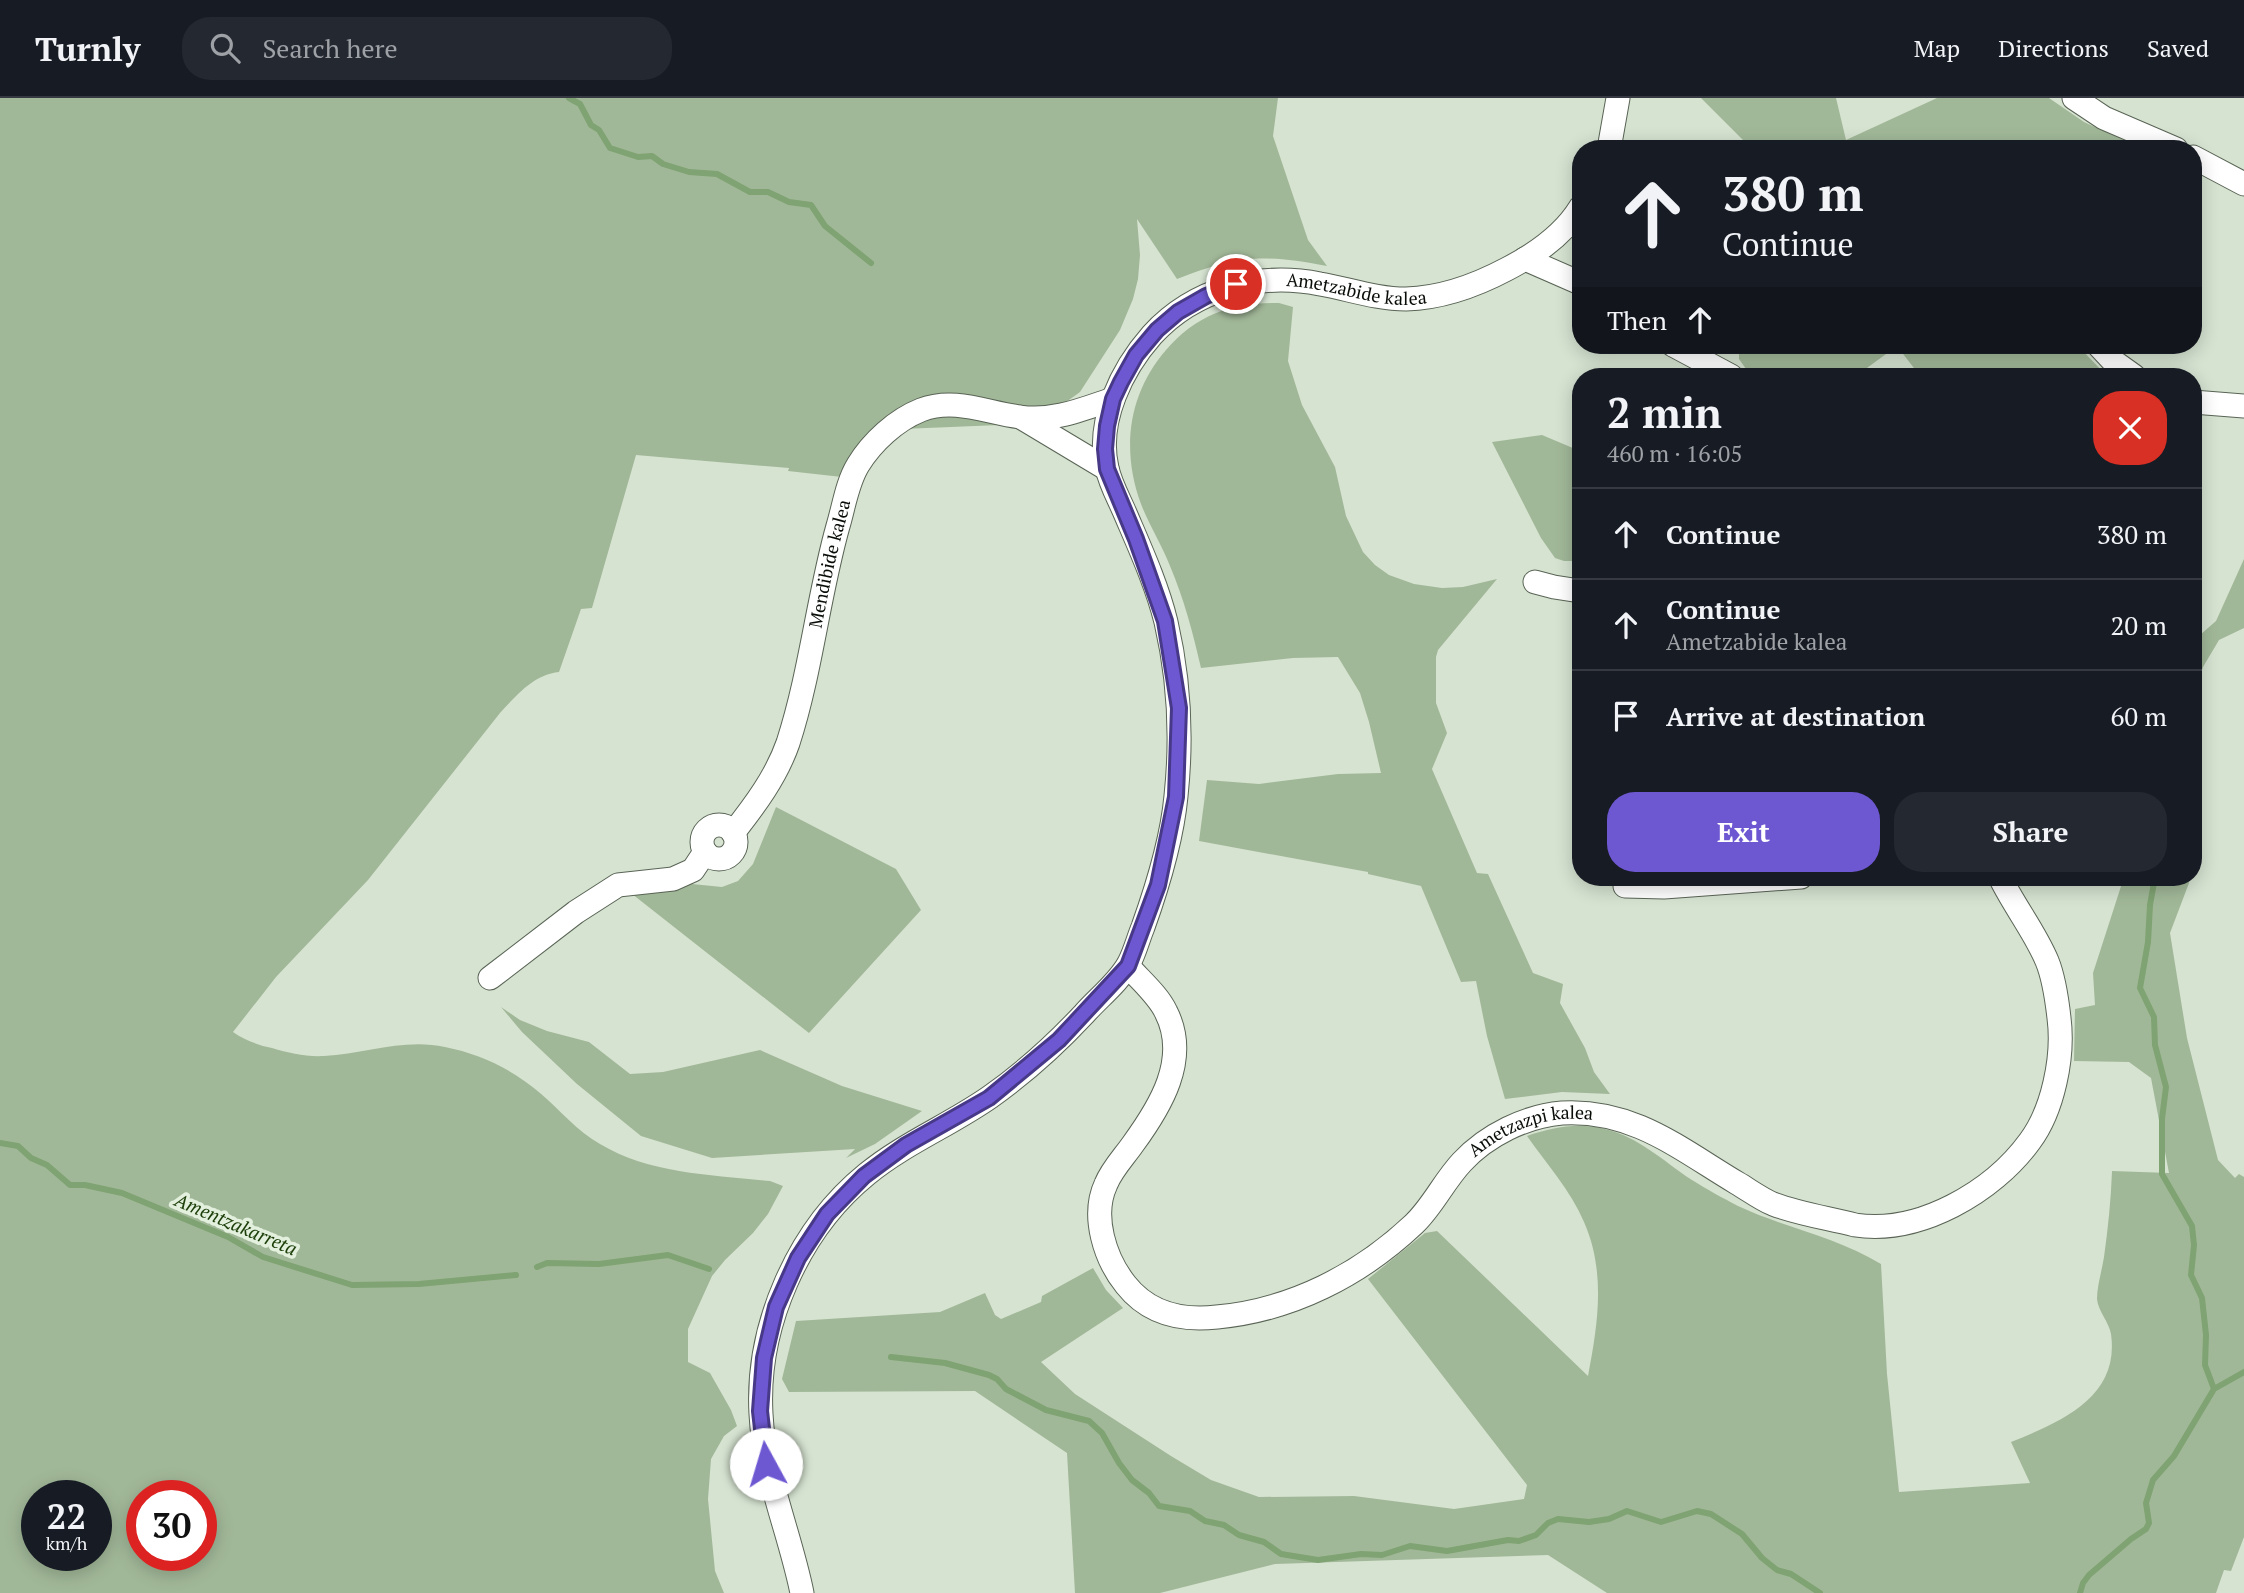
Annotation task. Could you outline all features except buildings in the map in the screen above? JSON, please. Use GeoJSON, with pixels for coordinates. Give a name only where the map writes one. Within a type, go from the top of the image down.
{"type":"FeatureCollection","features":[{"type":"Feature","properties":{"kind":"street"},"geometry":{"type":"LineString","coordinates":[[1611,140],[1618,98]]}},
{"type":"Feature","properties":{"kind":"street"},"geometry":{"type":"LineString","coordinates":[[2074,98],[2104,117],[2156,140]]}},
{"type":"Feature","properties":{"kind":"street"},"geometry":{"type":"LineString","coordinates":[[2202,162],[2244,184]]}},
{"type":"Feature","properties":{"kind":"street","name":"Ametzabide kalea"},"geometry":{"type":"LineString","coordinates":[[1107,469],[1105,449],[1113,399],[1136,355],[1157,330],[1178,312],[1206,296],[1236,284],[1265,280],[1297,280],[1325,284],[1373,297],[1408,299],[1441,295],[1478,285],[1525,259],[1572,226]]}},
{"type":"Feature","properties":{"kind":"street"},"geometry":{"type":"LineString","coordinates":[[1525,259],[1572,280]]}},
{"type":"Feature","properties":{"kind":"street"},"geometry":{"type":"LineString","coordinates":[[1690,354],[1716,368]]}},
{"type":"Feature","properties":{"kind":"street"},"geometry":{"type":"LineString","coordinates":[[2106,354],[2123,368]]}},
{"type":"Feature","properties":{"kind":"street"},"geometry":{"type":"LineString","coordinates":[[1022,418],[1062,416],[1113,399]]}},
{"type":"Feature","properties":{"kind":"street"},"geometry":{"type":"LineString","coordinates":[[2202,403],[2244,406]]}},
{"type":"Feature","properties":{"kind":"street","name":"Mendibide kalea"},"geometry":{"type":"LineString","coordinates":[[490,978],[576,912],[618,885],[673,879],[694,870],[705,852],[715,859],[726,858],[734,850],[733,833],[764,794],[787,744],[806,673],[828,564],[857,466],[876,441],[900,422],[923,410],[958,405],[1022,418]]}},
{"type":"Feature","properties":{"kind":"street"},"geometry":{"type":"LineString","coordinates":[[802,1593],[797,1567],[766,1464],[760,1411],[764,1358],[776,1307],[798,1258],[827,1214],[864,1176],[906,1145],[989,1098],[1059,1040],[1128,966],[1158,885],[1176,797],[1179,708],[1165,621],[1136,539],[1107,469],[1022,418]]}},
{"type":"Feature","properties":{"kind":"street"},"geometry":{"type":"LineString","coordinates":[[1535,582],[1572,590]]}},
{"type":"Feature","properties":{"kind":"street"},"geometry":{"type":"LineString","coordinates":[[1625,886],[1678,886]]}},
{"type":"Feature","properties":{"kind":"street","name":"Ametzazpi kalea"},"geometry":{"type":"LineString","coordinates":[[1128,966],[1160,1002],[1167,1014],[1174,1035],[1175,1058],[1166,1089],[1152,1115],[1104,1187],[1100,1206],[1104,1243],[1110,1261],[1132,1292],[1162,1313],[1195,1320],[1232,1316],[1304,1297],[1364,1265],[1416,1222],[1462,1162],[1483,1144],[1506,1129],[1532,1119],[1560,1113],[1601,1115],[1641,1126],[1772,1204],[1854,1225],[1867,1227],[1904,1222],[1952,1208],[2009,1165],[2031,1140],[2045,1113],[2054,1082],[2060,1022],[2047,961],[2005,886]]}},
{"type":"Feature","properties":{"kind":"green space"},"geometry":{"type":"Polygon","coordinates":[[[0,98],[1278,98],[1273,136],[1308,240],[1327,266],[1285,260],[1250,259],[1217,265],[1177,279],[1137,219],[1140,255],[1138,279],[1120,330],[1080,392],[1055,410],[1023,424],[902,429],[883,447],[860,479],[788,471],[789,468],[636,455],[592,608],[581,609],[559,672],[533,682],[500,713],[368,880],[276,977],[233,1032],[262,1045],[311,1056],[339,1055],[415,1044],[458,1050],[483,1058],[518,1077],[584,1133],[619,1154],[682,1172],[770,1181],[783,1186],[768,1214],[712,1276],[688,1329],[688,1362],[710,1373],[737,1426],[724,1436],[711,1459],[708,1499],[715,1571],[724,1593],[0,1593],[0,98]]]}},
{"type":"Feature","properties":{"kind":"green space"},"geometry":{"type":"Polygon","coordinates":[[[1701,98],[1836,98],[1846,140],[1743,140],[1701,98]]]}},
{"type":"Feature","properties":{"kind":"green space"},"geometry":{"type":"Polygon","coordinates":[[[1937,98],[2049,98],[2084,122],[2123,140],[1846,140],[1937,98]]]}},
{"type":"Feature","properties":{"kind":"green space"},"geometry":{"type":"Polygon","coordinates":[[[1279,303],[1293,307],[1288,361],[1302,405],[1335,467],[1346,516],[1363,552],[1389,575],[1414,584],[1442,588],[1463,587],[1497,579],[1438,650],[1436,703],[1447,733],[1432,769],[1477,873],[1488,874],[1533,973],[1563,984],[1560,1003],[1585,1048],[1594,1072],[1610,1094],[1562,1092],[1505,1099],[1487,1036],[1476,981],[1461,982],[1421,886],[1368,872],[1199,841],[1207,780],[1259,784],[1338,774],[1381,773],[1360,693],[1338,657],[1293,658],[1201,668],[1180,591],[1144,512],[1135,484],[1130,443],[1136,404],[1153,367],[1166,350],[1190,327],[1217,313],[1247,305],[1279,303]]]}},
{"type":"Feature","properties":{"kind":"green space"},"geometry":{"type":"Polygon","coordinates":[[[1739,354],[1886,354],[1867,368],[1745,368],[1739,354]]]}},
{"type":"Feature","properties":{"kind":"green space"},"geometry":{"type":"Polygon","coordinates":[[[1903,354],[2086,354],[2099,368],[1914,368],[1903,354]]]}},
{"type":"Feature","properties":{"kind":"green space"},"geometry":{"type":"Polygon","coordinates":[[[1542,435],[1572,448],[1572,561],[1555,558],[1541,538],[1492,442],[1542,435]]]}},
{"type":"Feature","properties":{"kind":"green space"},"geometry":{"type":"Polygon","coordinates":[[[2244,559],[2244,628],[2219,640],[2202,670],[2202,633],[2216,621],[2244,559]]]}},
{"type":"Feature","properties":{"kind":"green space"},"geometry":{"type":"Polygon","coordinates":[[[776,807],[896,869],[921,910],[809,1033],[627,890],[682,883],[722,887],[738,881],[753,864],[776,807]]]}},
{"type":"Feature","properties":{"kind":"green space"},"geometry":{"type":"Polygon","coordinates":[[[2121,886],[2188,886],[2170,933],[2187,1038],[2218,1160],[2235,1178],[2239,1174],[2244,1177],[2244,1537],[2231,1571],[2224,1570],[2216,1593],[1607,1593],[1548,1555],[1275,1564],[1160,1593],[1075,1593],[1067,1453],[975,1391],[789,1392],[782,1379],[796,1321],[940,1312],[985,1293],[995,1315],[1001,1319],[1041,1302],[1042,1296],[1093,1268],[1106,1290],[1123,1308],[1041,1362],[1075,1394],[1211,1480],[1259,1497],[1354,1496],[1454,1509],[1524,1499],[1527,1485],[1368,1279],[1425,1233],[1437,1231],[1588,1376],[1598,1298],[1598,1279],[1591,1241],[1572,1199],[1527,1136],[1556,1128],[1585,1126],[1605,1129],[1629,1138],[1697,1183],[1738,1206],[1847,1247],[1881,1264],[1887,1374],[1899,1492],[2030,1483],[2011,1442],[2049,1426],[2083,1404],[2096,1391],[2106,1375],[2111,1356],[2111,1334],[2097,1299],[2107,1235],[2112,1171],[2169,1173],[2151,1078],[2129,1062],[2074,1061],[2075,1009],[2095,1005],[2093,973],[2121,886]]]}},
{"type":"Feature","properties":{"kind":"green space"},"geometry":{"type":"Polygon","coordinates":[[[501,1007],[520,1020],[547,1031],[589,1042],[630,1074],[663,1072],[760,1050],[842,1086],[922,1111],[875,1144],[846,1158],[855,1149],[712,1158],[641,1136],[577,1084],[522,1032],[501,1007]]]}},
{"type":"Feature","properties":{"kind":"waterway"},"geometry":{"type":"LineString","coordinates":[[569,98],[580,104],[591,125],[599,130],[610,148],[638,157],[652,156],[663,164],[689,172],[717,174],[750,192],[768,192],[789,202],[811,205],[825,226],[871,263]]}},
{"type":"Feature","properties":{"kind":"waterway"},"geometry":{"type":"LineString","coordinates":[[2153,886],[2140,988],[2154,1017],[2155,1045],[2166,1087],[2162,1119],[2162,1174],[2192,1226],[2194,1245],[2191,1275],[2202,1298],[2206,1335],[2205,1365],[2214,1389]]}},
{"type":"Feature","properties":{"kind":"waterway","name":"Amentzakarreta"},"geometry":{"type":"LineString","coordinates":[[0,1143],[18,1146],[31,1158],[47,1165],[70,1185],[85,1185],[122,1193],[228,1237],[263,1257],[352,1285],[419,1284],[516,1275]]}},
{"type":"Feature","properties":{"kind":"waterway","name":"Amentzakarreta"},"geometry":{"type":"LineString","coordinates":[[537,1267],[547,1263],[599,1264],[668,1255],[709,1269]]}},
{"type":"Feature","properties":{"kind":"waterway","name":"Amentzakarreta"},"geometry":{"type":"LineString","coordinates":[[891,1357],[945,1363],[989,1375],[1006,1389],[1046,1410],[1089,1421],[1102,1433],[1132,1480],[1149,1493],[1159,1506],[1190,1511],[1205,1521],[1224,1525],[1239,1535],[1264,1542],[1281,1554],[1318,1560],[1361,1554],[1382,1555],[1410,1546],[1447,1551],[1508,1540],[1519,1541],[1536,1535],[1548,1523],[1558,1519],[1589,1522],[1609,1519],[1627,1511],[1661,1522],[1697,1511],[1711,1514],[1742,1534],[1762,1558],[1777,1570],[1791,1574],[1820,1593]]}},
{"type":"Feature","properties":{"kind":"waterway"},"geometry":{"type":"LineString","coordinates":[[2080,1593],[2089,1575],[2146,1529],[2149,1523],[2146,1503],[2153,1480],[2174,1456],[2214,1389],[2244,1372]]}},
{"type":"Feature","properties":{"kind":"route"},"geometry":{"type":"LineString","coordinates":[[766,1464],[760,1411],[764,1358],[776,1307],[798,1258],[827,1214],[864,1176],[906,1145],[989,1098],[1059,1040],[1128,966],[1158,885],[1176,797],[1179,708],[1165,621],[1136,539],[1107,469],[1107,426],[1113,399],[1121,382],[1136,355],[1157,330],[1178,312],[1206,296],[1236,284]]}}]}
